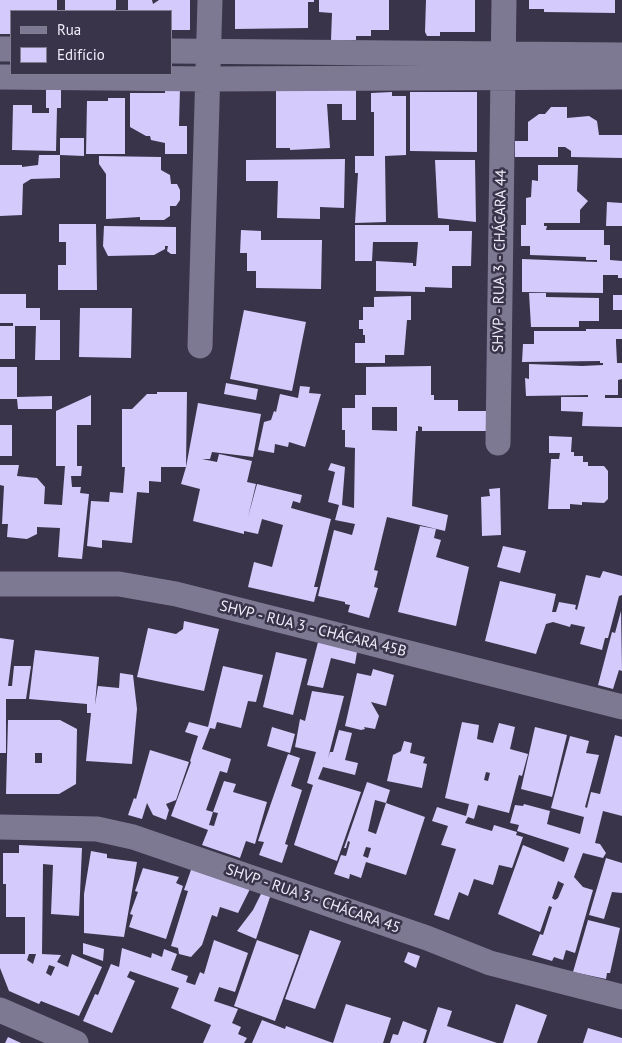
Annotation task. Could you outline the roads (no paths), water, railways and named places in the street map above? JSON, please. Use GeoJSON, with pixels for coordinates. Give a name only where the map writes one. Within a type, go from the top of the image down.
{"type":"FeatureCollection","features":[{"type":"Feature","properties":{"kind":"street"},"geometry":{"type":"LineString","coordinates":[[200,346],[210,0]]}},
{"type":"Feature","properties":{"kind":"street","name":"SHVP - RUA 3 - CHÁCARA 44"},"geometry":{"type":"LineString","coordinates":[[498,444],[504,0]]}},
{"type":"Feature","properties":{"kind":"street"},"geometry":{"type":"LineString","coordinates":[[172,51],[503,52],[622,55]]}},
{"type":"Feature","properties":{"kind":"street"},"geometry":{"type":"LineString","coordinates":[[0,77],[208,79],[622,77]]}},
{"type":"Feature","properties":{"kind":"street","name":"SHVP - RUA 3 - CHÁCARA 45B"},"geometry":{"type":"LineString","coordinates":[[0,584],[118,584],[176,594],[622,707]]}},
{"type":"Feature","properties":{"kind":"street","name":"SHVP - RUA 3 - CHÁCARA 45"},"geometry":{"type":"LineString","coordinates":[[0,827],[97,829],[133,838],[427,938],[490,963],[622,997]]}},
{"type":"Feature","properties":{"kind":"street"},"geometry":{"type":"LineString","coordinates":[[0,1010],[76,1043]]}}]}
